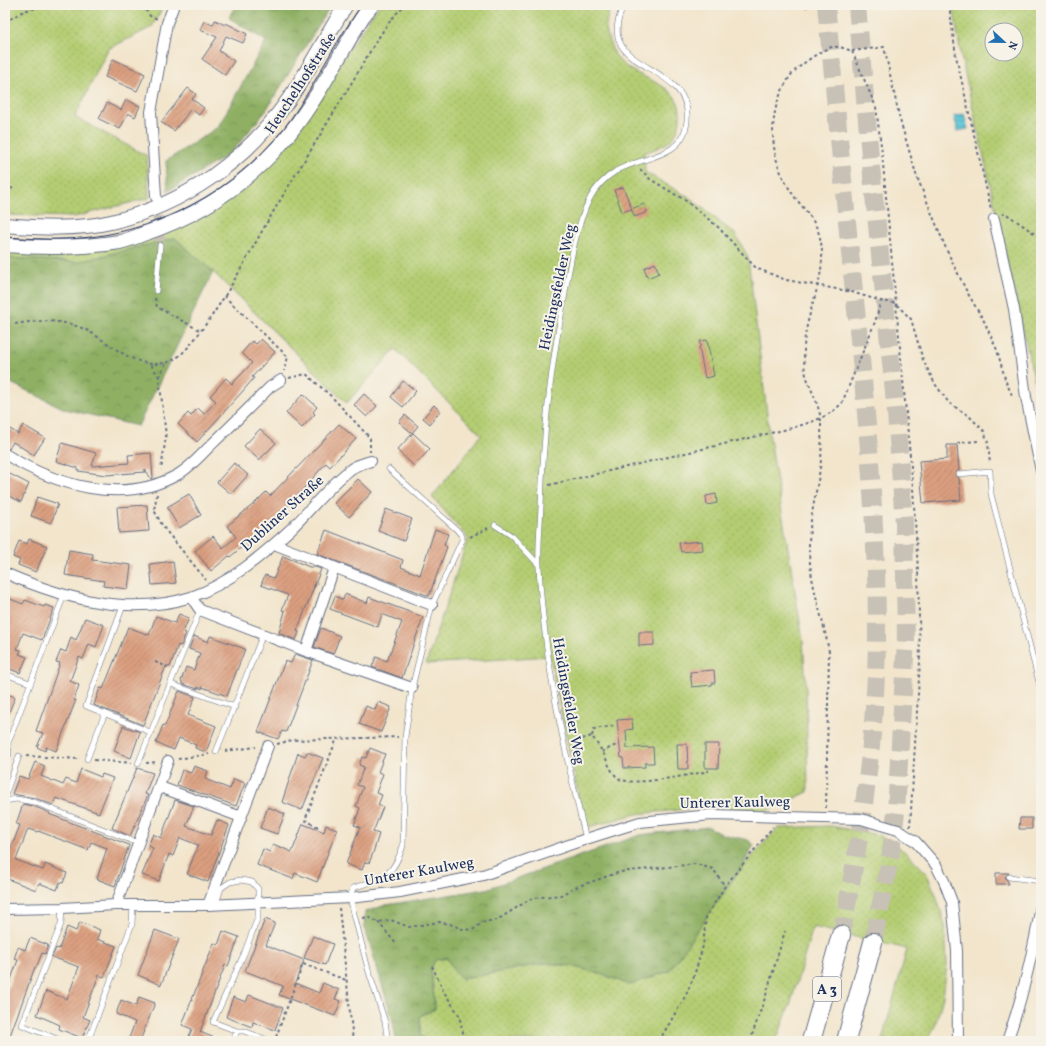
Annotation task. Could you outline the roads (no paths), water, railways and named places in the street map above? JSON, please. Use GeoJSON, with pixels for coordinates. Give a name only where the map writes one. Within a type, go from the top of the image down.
{"type":"FeatureCollection","features":[{"type":"Feature","properties":{"kind":"highway","name":"A 3"},"geometry":{"type":"LineString","coordinates":[[811,1041],[841,936]]}},
{"type":"Feature","properties":{"kind":"highway","name":"A 3"},"geometry":{"type":"LineString","coordinates":[[846,1041],[873,942]]}},
{"type":"Feature","properties":{"kind":"main road","name":"Heuchelhofstraße"},"geometry":{"type":"LineString","coordinates":[[5,225],[68,228],[110,222],[149,210],[193,190],[222,170],[268,127],[290,98],[346,5]]}},
{"type":"Feature","properties":{"kind":"main road","name":"Heuchelhofstraße"},"geometry":{"type":"LineString","coordinates":[[5,245],[68,247],[122,242],[164,228],[203,208],[238,185],[280,145],[311,102],[363,16],[372,5]]}},
{"type":"Feature","properties":{"kind":"street"},"geometry":{"type":"LineString","coordinates":[[156,197],[151,112],[167,23],[174,5]]}},
{"type":"Feature","properties":{"kind":"street"},"geometry":{"type":"LineString","coordinates":[[994,219],[1014,309],[1026,396],[1041,471]]}},
{"type":"Feature","properties":{"kind":"street"},"geometry":{"type":"LineString","coordinates":[[5,454],[28,469],[81,486],[106,490],[136,489],[178,475],[193,463],[270,387],[281,380]]}},
{"type":"Feature","properties":{"kind":"street","name":"Dubliner Straße"},"geometry":{"type":"LineString","coordinates":[[5,573],[64,595],[123,606],[155,603],[191,596],[212,587],[238,571],[274,544],[352,468],[371,461]]}},
{"type":"Feature","properties":{"kind":"street"},"geometry":{"type":"LineString","coordinates":[[274,544],[432,605]]}},
{"type":"Feature","properties":{"kind":"street"},"geometry":{"type":"LineString","coordinates":[[306,651],[334,568]]}},
{"type":"Feature","properties":{"kind":"street"},"geometry":{"type":"LineString","coordinates":[[191,596],[200,610],[306,651],[412,688]]}},
{"type":"Feature","properties":{"kind":"street"},"geometry":{"type":"LineString","coordinates":[[212,904],[241,817],[268,746]]}},
{"type":"Feature","properties":{"kind":"street"},"geometry":{"type":"LineString","coordinates":[[116,905],[160,787],[168,761]]}},
{"type":"Feature","properties":{"kind":"street"},"geometry":{"type":"LineString","coordinates":[[160,787],[241,817]]}},
{"type":"Feature","properties":{"kind":"street","name":"Unterer Kaulweg"},"geometry":{"type":"LineString","coordinates":[[5,909],[116,905],[212,904],[350,898],[400,892],[483,876],[586,839],[640,822],[711,815],[861,819],[882,824],[909,837],[924,850],[936,865],[952,902],[957,951],[955,1039]]}},
{"type":"Feature","properties":{"kind":"street"},"geometry":{"type":"LineString","coordinates":[[1007,1041],[1013,1025],[1029,965],[1041,906]]}},
{"type":"Feature","properties":{"kind":"lane","name":"Heidingsfelder Weg"},"geometry":{"type":"LineString","coordinates":[[586,839],[562,745],[547,652],[539,565],[546,412],[556,344],[579,231],[590,198],[603,180],[617,170],[659,156],[675,147],[683,136],[688,122],[686,104],[680,92],[668,79],[627,55],[618,38],[616,22],[624,5]]}},
{"type":"Feature","properties":{"kind":"lane"},"geometry":{"type":"LineString","coordinates":[[156,291],[160,245]]}},
{"type":"Feature","properties":{"kind":"lane"},"geometry":{"type":"LineString","coordinates":[[388,1041],[385,1022],[350,898],[353,888],[376,881],[388,874],[398,862],[403,846],[405,737],[412,688],[432,605],[462,540],[462,536],[456,530],[389,469]]}},
{"type":"Feature","properties":{"kind":"lane"},"geometry":{"type":"LineString","coordinates":[[959,474],[990,471],[990,494],[1041,690]]}},
{"type":"Feature","properties":{"kind":"lane"},"geometry":{"type":"LineString","coordinates":[[495,525],[512,536],[539,565]]}},
{"type":"Feature","properties":{"kind":"lane"},"geometry":{"type":"LineString","coordinates":[[9,754],[8,743],[64,595]]}},
{"type":"Feature","properties":{"kind":"lane"},"geometry":{"type":"LineString","coordinates":[[123,606],[86,706],[150,732]]}},
{"type":"Feature","properties":{"kind":"lane"},"geometry":{"type":"LineString","coordinates":[[138,764],[200,610]]}},
{"type":"Feature","properties":{"kind":"lane"},"geometry":{"type":"LineString","coordinates":[[216,752],[263,634]]}},
{"type":"Feature","properties":{"kind":"lane"},"geometry":{"type":"LineString","coordinates":[[5,674],[30,683]]}},
{"type":"Feature","properties":{"kind":"lane"},"geometry":{"type":"LineString","coordinates":[[171,684],[235,707]]}},
{"type":"Feature","properties":{"kind":"lane"},"geometry":{"type":"LineString","coordinates":[[87,759],[104,713]]}},
{"type":"Feature","properties":{"kind":"lane"},"geometry":{"type":"LineString","coordinates":[[5,796],[19,756]]}},
{"type":"Feature","properties":{"kind":"lane"},"geometry":{"type":"LineString","coordinates":[[5,801],[16,799],[34,802],[138,843]]}},
{"type":"Feature","properties":{"kind":"lane"},"geometry":{"type":"LineString","coordinates":[[1009,877],[1041,881]]}},
{"type":"Feature","properties":{"kind":"lane"},"geometry":{"type":"LineString","coordinates":[[212,904],[221,888],[230,882],[241,880],[252,882],[258,889],[258,917],[244,954],[213,1022],[244,1031],[270,1041]]}},
{"type":"Feature","properties":{"kind":"lane"},"geometry":{"type":"LineString","coordinates":[[88,1041],[132,924],[133,905]]}},
{"type":"Feature","properties":{"kind":"lane"},"geometry":{"type":"LineString","coordinates":[[62,908],[61,924],[22,1025],[62,1041]]}},
{"type":"Feature","properties":{"kind":"lane"},"geometry":{"type":"LineString","coordinates":[[233,1041],[237,1030]]}},
{"type":"Feature","properties":{"kind":"lane"},"geometry":{"type":"LineString","coordinates":[[41,1041],[44,1035]]}},
{"type":"Feature","properties":{"kind":"water"},"geometry":{"type":"Polygon","coordinates":[[[964,114],[968,129],[958,131],[954,116],[964,114]]]}},
{"type":"Feature","properties":{"kind":"tunnel"},"geometry":{"type":"LineString","coordinates":[[826,5],[866,409],[873,500],[877,637],[874,713],[866,788],[855,862],[841,935]]}},
{"type":"Feature","properties":{"kind":"tunnel"},"geometry":{"type":"LineString","coordinates":[[857,5],[870,156],[896,412],[904,523],[906,640],[896,812],[890,860],[873,942]]}},
{"type":"Feature","properties":{"kind":"tunnel"},"geometry":{"type":"LineString","coordinates":[[156,201],[160,245]]}},
{"type":"Feature","properties":{"kind":"tram line"},"geometry":{"type":"LineString","coordinates":[[5,237],[65,239],[98,236],[130,229],[161,219],[191,205],[219,189],[245,169],[269,146],[290,120],[343,33],[362,5]]}}]}
